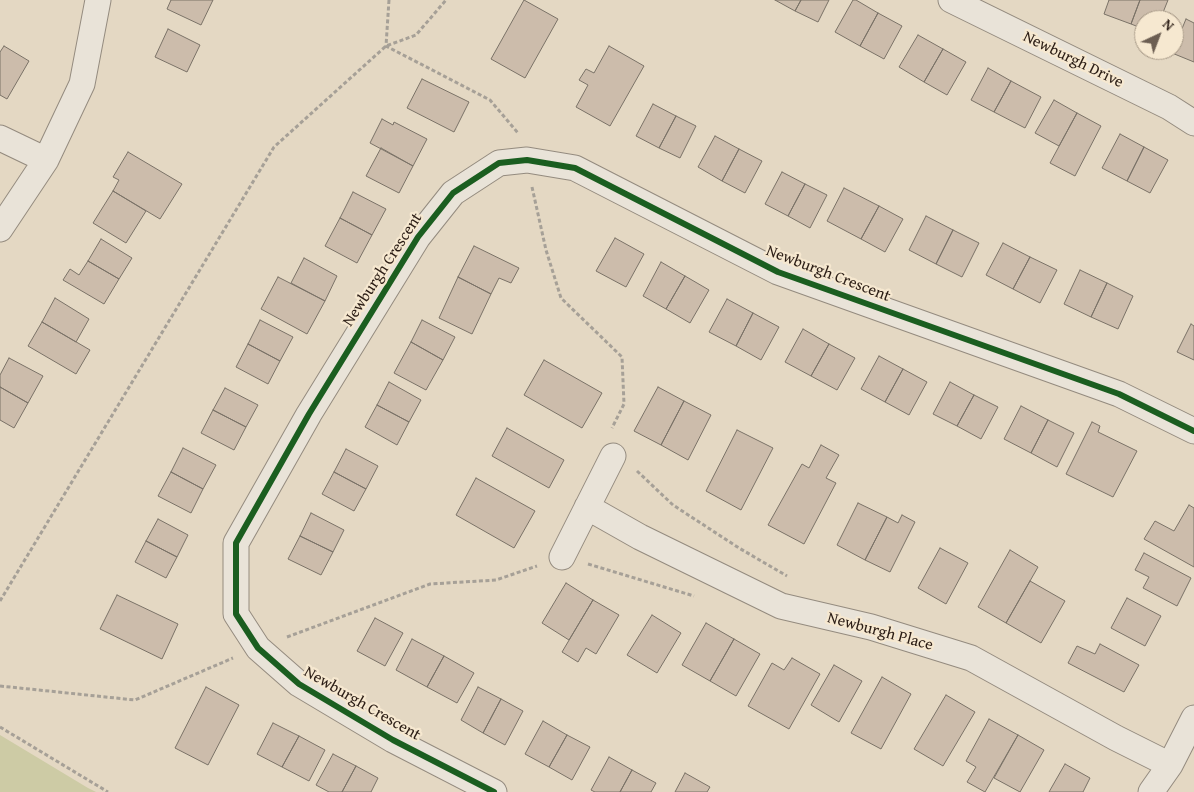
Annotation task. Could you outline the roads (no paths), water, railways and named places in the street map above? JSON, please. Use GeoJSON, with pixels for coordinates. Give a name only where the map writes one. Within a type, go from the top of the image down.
{"type":"FeatureCollection","features":[{"type":"Feature","properties":{"kind":"street"},"geometry":{"type":"LineString","coordinates":[[0,229],[46,160],[82,84],[98,0]]}},
{"type":"Feature","properties":{"kind":"street","name":"Newburgh Drive"},"geometry":{"type":"LineString","coordinates":[[961,2],[1169,107],[1194,123]]}},
{"type":"Feature","properties":{"kind":"street"},"geometry":{"type":"LineString","coordinates":[[0,138],[46,160]]}},
{"type":"Feature","properties":{"kind":"street","name":"Newburgh Crescent"},"geometry":{"type":"LineString","coordinates":[[494,792],[393,740],[299,684],[258,648],[236,614],[236,543],[314,406],[418,237],[453,193],[498,163],[527,160],[575,168],[778,272],[1119,394],[1194,432]]}},
{"type":"Feature","properties":{"kind":"street"},"geometry":{"type":"LineString","coordinates":[[562,557],[613,456]]}},
{"type":"Feature","properties":{"kind":"street","name":"Newburgh Place"},"geometry":{"type":"LineString","coordinates":[[587,507],[640,537],[781,606],[872,627],[971,658],[1116,738],[1170,765]]}},
{"type":"Feature","properties":{"kind":"street"},"geometry":{"type":"LineString","coordinates":[[1151,792],[1170,765],[1194,718]]}}]}
